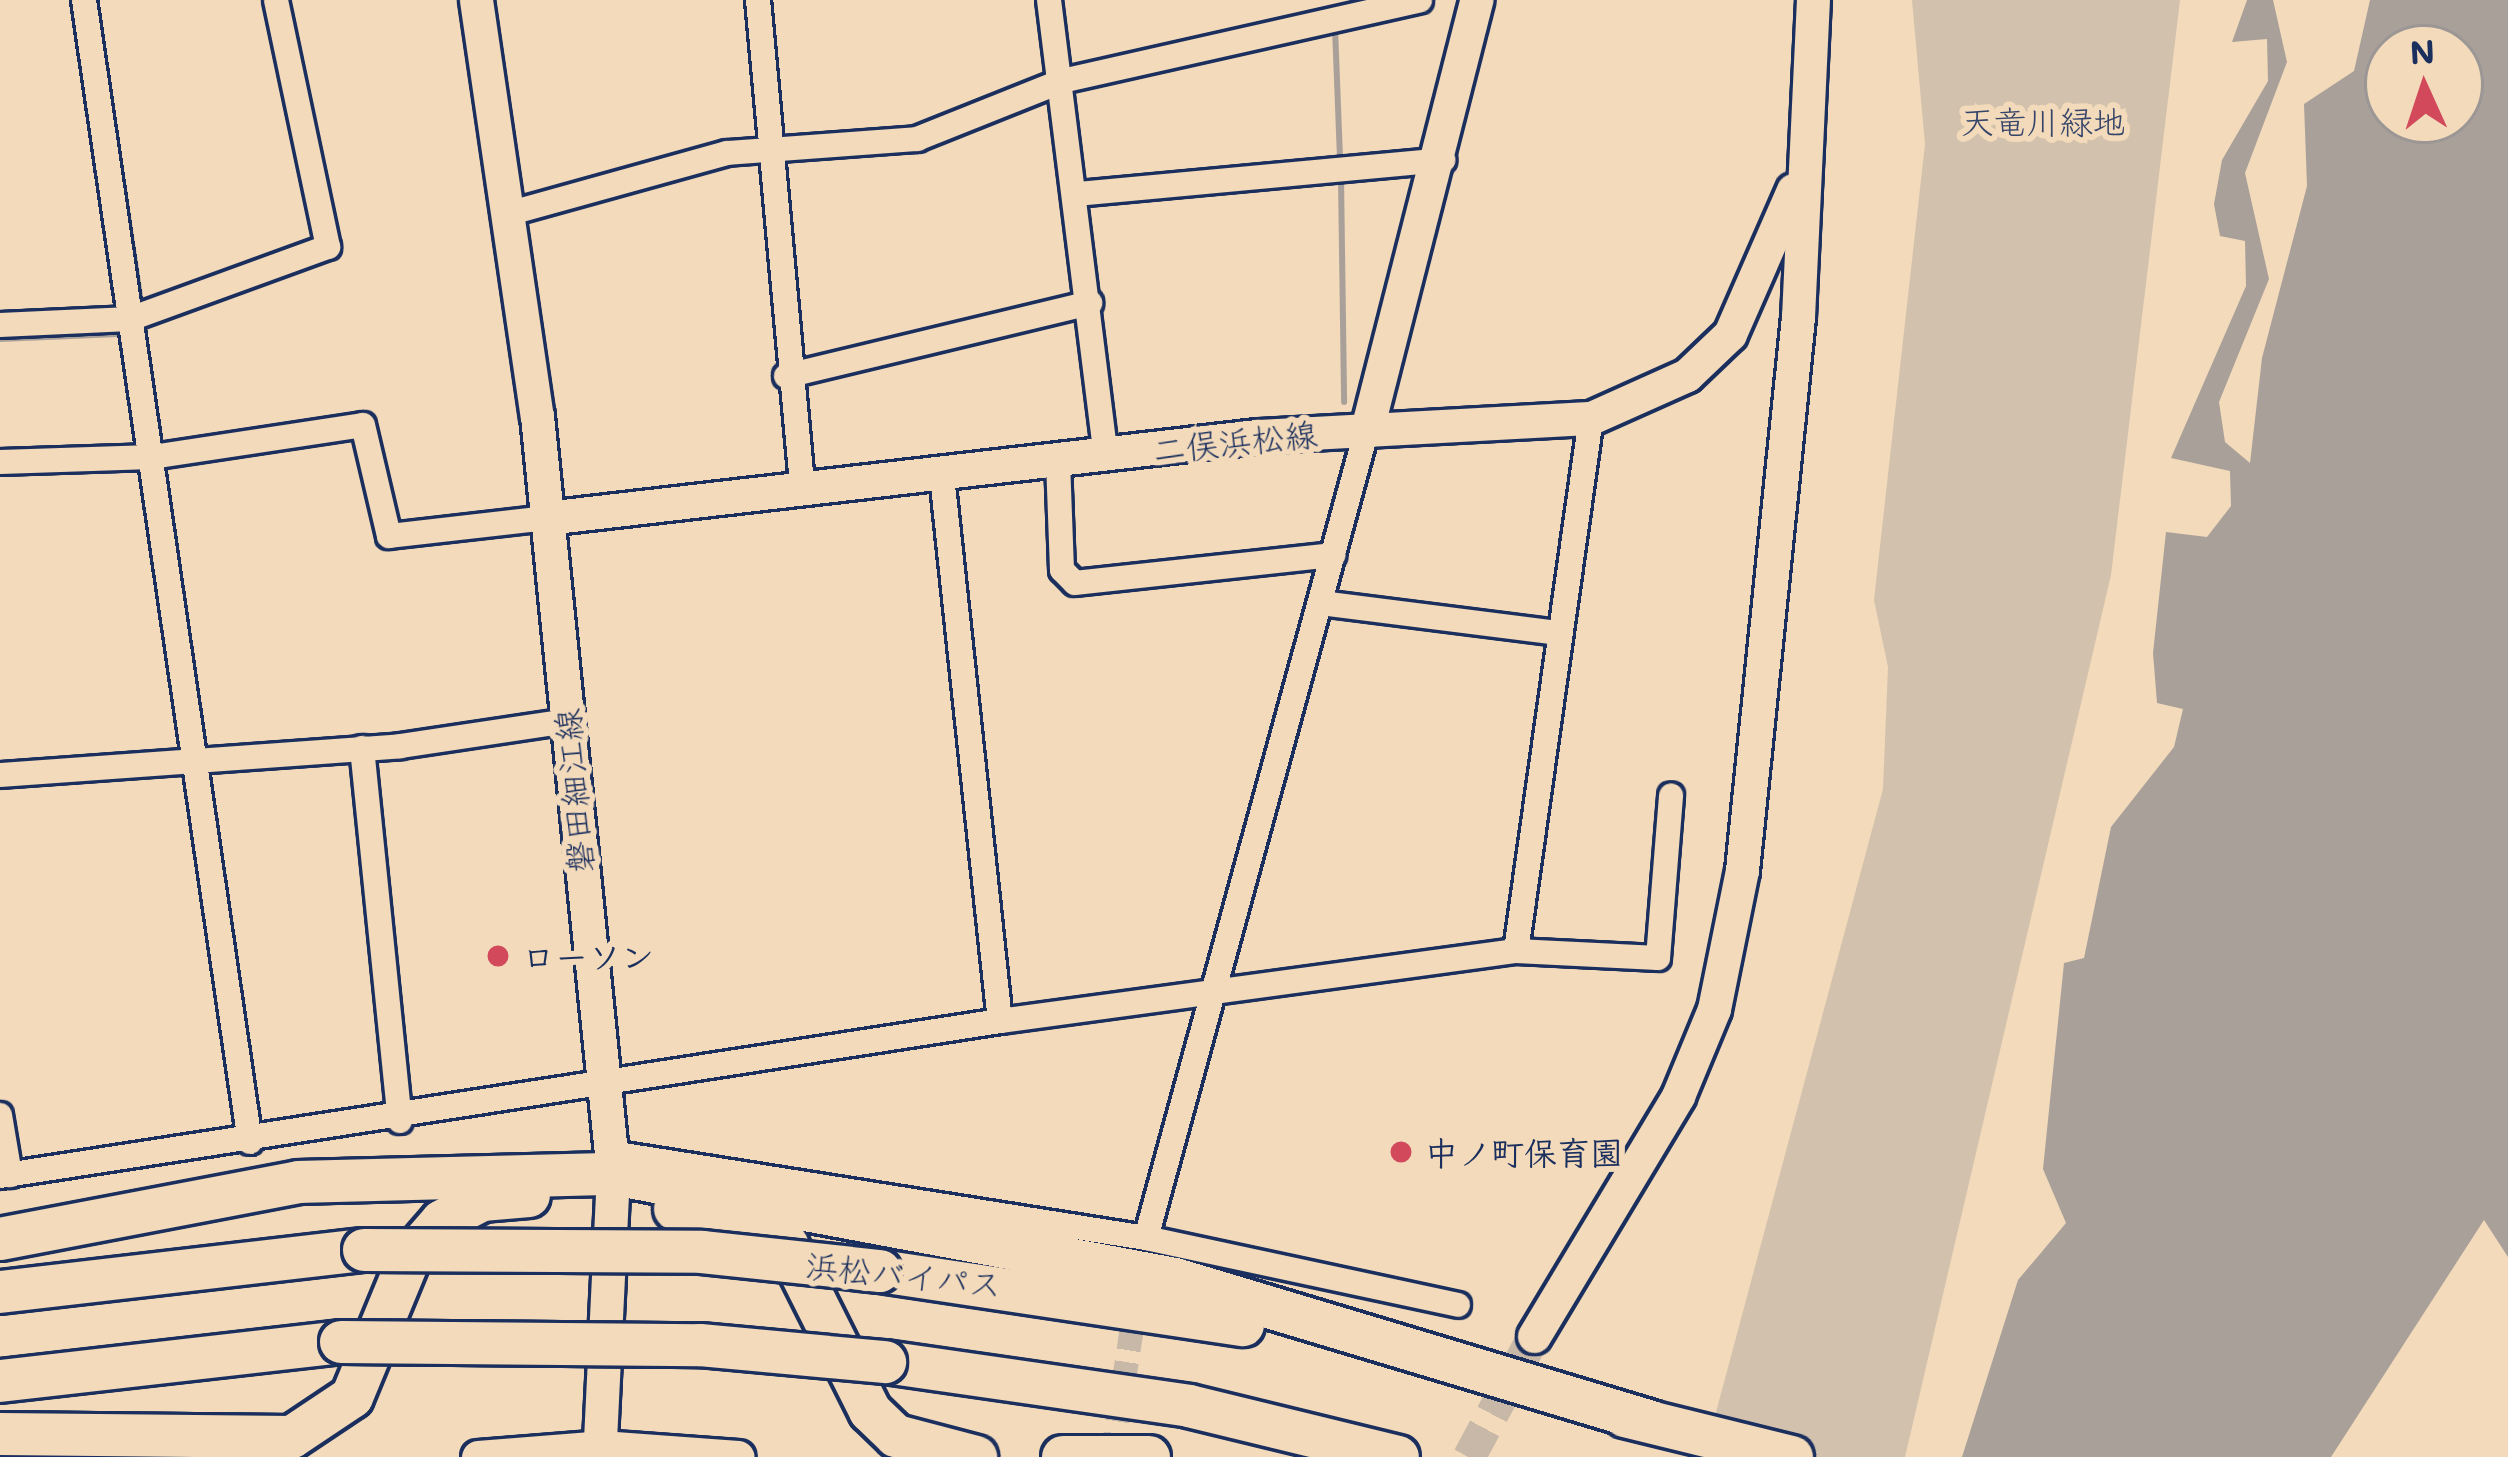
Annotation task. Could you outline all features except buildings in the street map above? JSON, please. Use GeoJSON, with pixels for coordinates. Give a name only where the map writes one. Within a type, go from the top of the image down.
{"type":"FeatureCollection","features":[{"type":"Feature","properties":{"kind":"highway"},"geometry":{"type":"LineString","coordinates":[[0,1239],[299,1181],[613,1175],[1175,1279],[1651,1422]]}},
{"type":"Feature","properties":{"kind":"highway"},"geometry":{"type":"LineString","coordinates":[[0,1434],[292,1437],[352,1397],[409,1259],[442,1221],[482,1200],[613,1175],[787,1245],[870,1411],[896,1436],[976,1457]]}},
{"type":"Feature","properties":{"kind":"highway","name":"浜松バイパス"},"geometry":{"type":"LineString","coordinates":[[0,1292],[364,1250],[702,1252],[1207,1316],[1792,1457]]}},
{"type":"Feature","properties":{"kind":"highway"},"geometry":{"type":"LineString","coordinates":[[0,1381],[341,1342],[700,1345],[885,1362],[1190,1406],[1398,1457]]}},
{"type":"Feature","properties":{"kind":"highway"},"geometry":{"type":"LineString","coordinates":[[1063,1457],[1148,1457]]}},
{"type":"Feature","properties":{"kind":"main road","name":"磐田細江線"},"geometry":{"type":"LineString","coordinates":[[476,0],[546,518],[613,1175],[600,1452]]}},
{"type":"Feature","properties":{"kind":"main road"},"geometry":{"type":"LineString","coordinates":[[1367,429],[1443,160],[1476,0]]}},
{"type":"Feature","properties":{"kind":"main road","name":"二俣浜松線"},"geometry":{"type":"LineString","coordinates":[[1534,1336],[1678,1096],[1714,1009],[1742,870],[1772,582],[1798,317],[1798,177],[1813,0]]}},
{"type":"Feature","properties":{"kind":"main road","name":"二俣浜松線"},"geometry":{"type":"LineString","coordinates":[[546,518],[1367,429],[1591,418],[1688,375],[1730,334],[1798,177]]}},
{"type":"Feature","properties":{"kind":"main road"},"geometry":{"type":"LineString","coordinates":[[478,1457],[600,1452],[738,1457]]}},
{"type":"Feature","properties":{"kind":"street"},"geometry":{"type":"LineString","coordinates":[[84,0],[250,1142]]}},
{"type":"Feature","properties":{"kind":"street"},"geometry":{"type":"LineString","coordinates":[[0,325],[130,319],[328,247],[276,0]]}},
{"type":"Feature","properties":{"kind":"street"},"geometry":{"type":"LineString","coordinates":[[758,0],[778,149],[787,376],[803,491]]}},
{"type":"Feature","properties":{"kind":"street"},"geometry":{"type":"LineString","coordinates":[[1049,0],[1077,194],[1106,455]]}},
{"type":"Feature","properties":{"kind":"street"},"geometry":{"type":"LineString","coordinates":[[507,214],[778,149],[917,139],[1062,82],[1420,0]]}},
{"type":"Feature","properties":{"kind":"street"},"geometry":{"type":"LineString","coordinates":[[1077,194],[1443,160]]}},
{"type":"Feature","properties":{"kind":"street"},"geometry":{"type":"LineString","coordinates":[[787,376],[1090,303]]}},
{"type":"Feature","properties":{"kind":"street"},"geometry":{"type":"LineString","coordinates":[[1516,951],[1557,633],[1591,418]]}},
{"type":"Feature","properties":{"kind":"street"},"geometry":{"type":"LineString","coordinates":[[0,462],[152,457],[363,425],[389,536],[546,518]]}},
{"type":"Feature","properties":{"kind":"street"},"geometry":{"type":"LineString","coordinates":[[1146,1238],[1367,429]]}},
{"type":"Feature","properties":{"kind":"street"},"geometry":{"type":"LineString","coordinates":[[1058,461],[1062,570],[1075,583],[1334,555]]}},
{"type":"Feature","properties":{"kind":"street"},"geometry":{"type":"LineString","coordinates":[[942,476],[1000,1021]]}},
{"type":"Feature","properties":{"kind":"street"},"geometry":{"type":"LineString","coordinates":[[1321,603],[1557,633]]}},
{"type":"Feature","properties":{"kind":"street"},"geometry":{"type":"LineString","coordinates":[[0,775],[362,748],[568,721]]}},
{"type":"Feature","properties":{"kind":"street"},"geometry":{"type":"LineString","coordinates":[[362,748],[400,1121]]}},
{"type":"Feature","properties":{"kind":"street"},"geometry":{"type":"LineString","coordinates":[[0,1115],[5,1176],[400,1121],[604,1082],[1000,1021],[1516,951],[1658,958],[1671,796]]}},
{"type":"Feature","properties":{"kind":"street"},"geometry":{"type":"LineString","coordinates":[[613,1175],[1146,1238],[1459,1305]]}},
{"type":"Feature","properties":{"kind":"green space","name":"天竜川緑地"},"geometry":{"type":"Polygon","coordinates":[[[1912,0],[2180,0],[2111,575],[1905,1457],[1704,1457],[1883,789],[1888,667],[1874,600],[1925,144],[1912,0]]]}},
{"type":"Feature","properties":{"kind":"shaded area"},"geometry":{"type":"Polygon","coordinates":[[[2247,0],[2273,0],[2287,62],[2245,173],[2269,279],[2219,402],[2225,442],[2250,463],[2262,358],[2307,186],[2304,104],[2354,71],[2364,27],[2364,144],[2484,144],[2484,24],[2365,24],[2370,0],[2508,0],[2508,1257],[2484,1220],[2331,1457],[1962,1457],[2018,1280],[2066,1223],[2043,1169],[2064,963],[2084,958],[2111,827],[2174,747],[2183,709],[2157,703],[2153,653],[2166,532],[2207,537],[2231,506],[2230,471],[2171,458],[2246,286],[2245,241],[2220,236],[2214,204],[2222,160],[2268,81],[2267,39],[2232,42],[2247,0]]]}},
{"type":"Feature","properties":{"kind":"waterway"},"geometry":{"type":"LineString","coordinates":[[1335,28],[1340,158]]}},
{"type":"Feature","properties":{"kind":"waterway"},"geometry":{"type":"LineString","coordinates":[[111,104],[141,303]]}},
{"type":"Feature","properties":{"kind":"waterway"},"geometry":{"type":"LineString","coordinates":[[1341,178],[1344,402]]}},
{"type":"Feature","properties":{"kind":"waterway"},"geometry":{"type":"LineString","coordinates":[[0,339],[118,334]]}},
{"type":"Feature","properties":{"kind":"tunnel"},"geometry":{"type":"LineString","coordinates":[[1112,1457],[1146,1238]]}},
{"type":"Feature","properties":{"kind":"tunnel"},"geometry":{"type":"LineString","coordinates":[[1469,1457],[1534,1336]]}},
{"type":"Feature","properties":{"kind":"place","name":"ローソン"},"geometry":{"type":"Point","coordinates":[498,956]}},
{"type":"Feature","properties":{"kind":"place","name":"中ノ町保育園"},"geometry":{"type":"Point","coordinates":[1401,1152]}}]}
